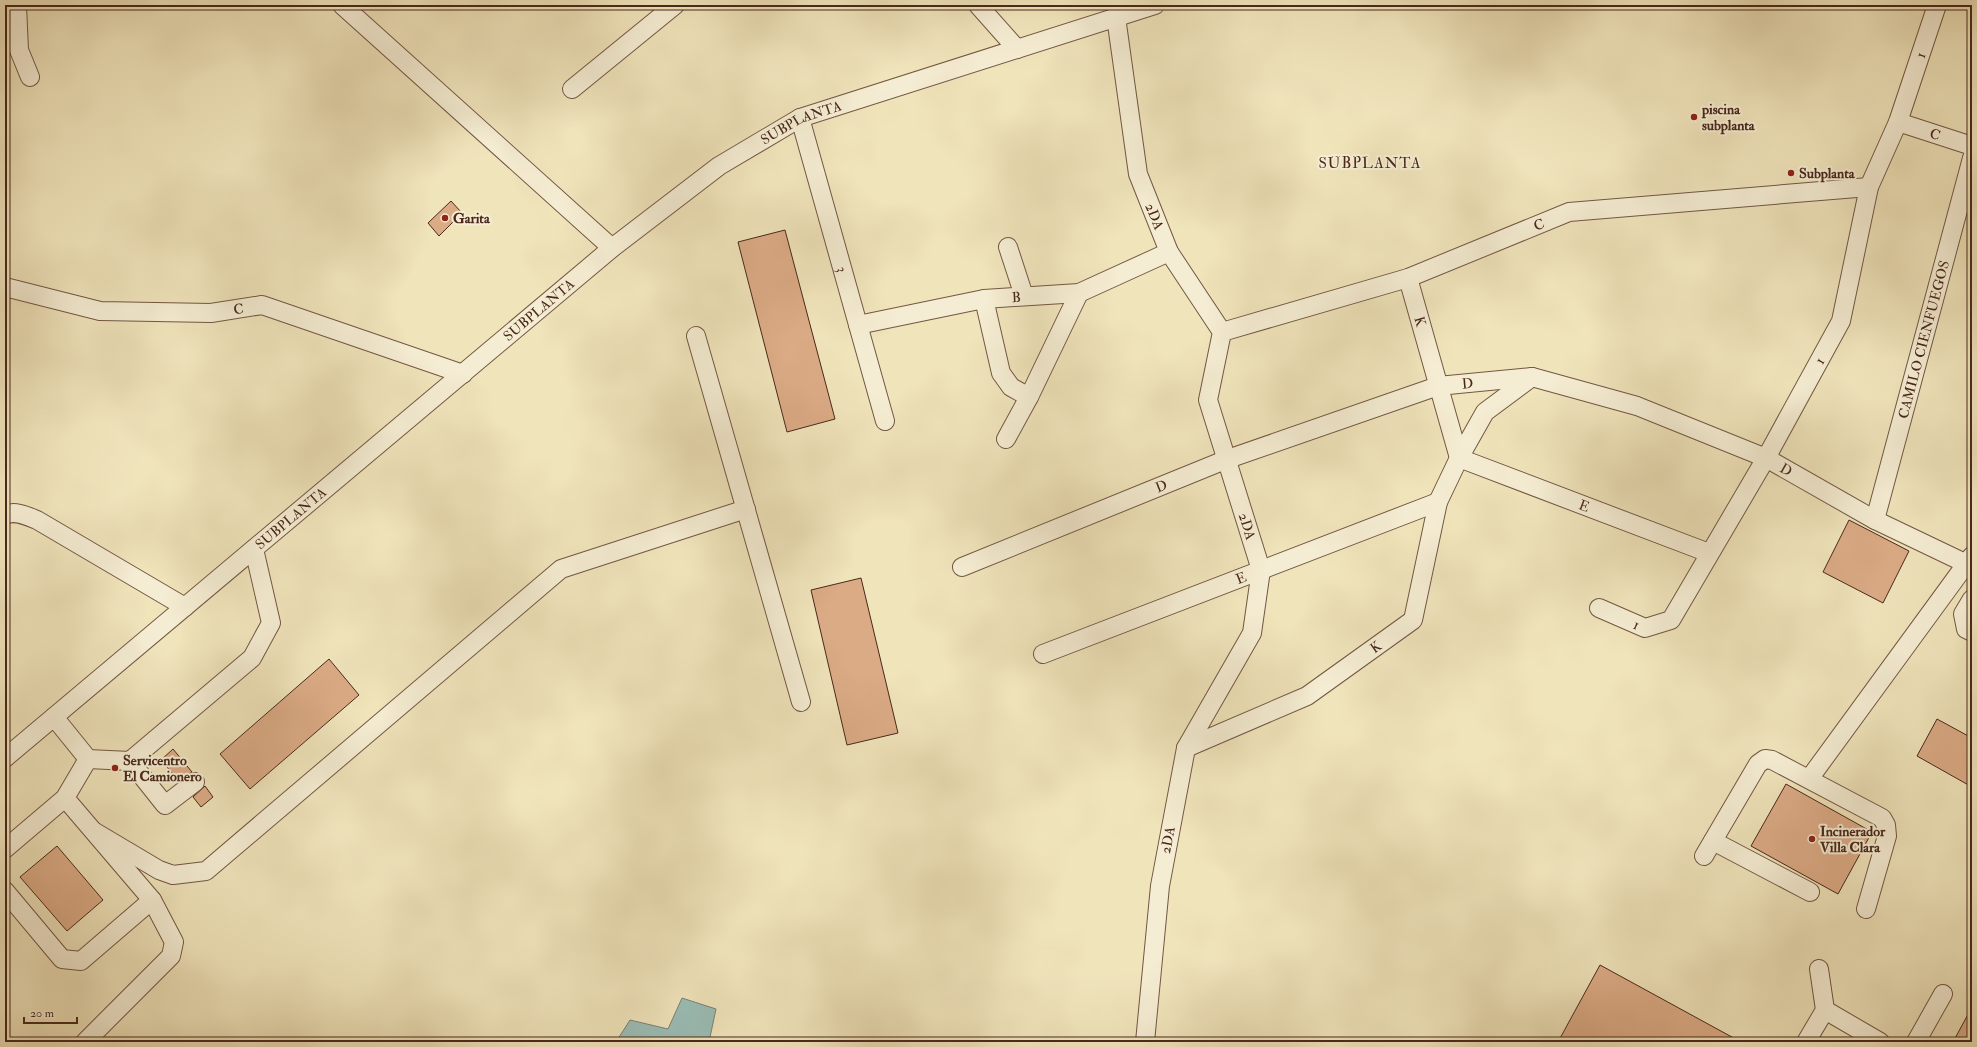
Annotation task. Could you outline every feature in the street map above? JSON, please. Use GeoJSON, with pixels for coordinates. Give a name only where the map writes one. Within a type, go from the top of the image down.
{"type":"FeatureCollection","features":[{"type":"Feature","properties":{"kind":"street"},"geometry":{"type":"LineString","coordinates":[[17,5],[19,50],[30,76]]}},
{"type":"Feature","properties":{"kind":"street"},"geometry":{"type":"LineString","coordinates":[[342,5],[612,248]]}},
{"type":"Feature","properties":{"kind":"street"},"geometry":{"type":"LineString","coordinates":[[572,90],[675,5]]}},
{"type":"Feature","properties":{"kind":"street"},"geometry":{"type":"LineString","coordinates":[[978,5],[1017,49]]}},
{"type":"Feature","properties":{"kind":"street","name":"SUBPLANTA"},"geometry":{"type":"LineString","coordinates":[[8,749],[54,717],[612,248],[719,166],[800,118],[1155,5]]}},
{"type":"Feature","properties":{"kind":"street","name":"1"},"geometry":{"type":"LineString","coordinates":[[1599,608],[1645,628],[1671,620],[1766,458],[1841,321],[1869,187],[1898,122],[1937,5]]}},
{"type":"Feature","properties":{"kind":"street","name":"2DA"},"geometry":{"type":"LineString","coordinates":[[1116,17],[1138,174],[1169,252],[1222,332],[1208,400],[1225,460],[1261,570],[1252,633],[1186,748],[1160,886],[1145,1042]]}},
{"type":"Feature","properties":{"kind":"street","name":"3"},"geometry":{"type":"LineString","coordinates":[[800,118],[885,421]]}},
{"type":"Feature","properties":{"kind":"street","name":"C"},"geometry":{"type":"LineString","coordinates":[[1898,122],[1972,146]]}},
{"type":"Feature","properties":{"kind":"street","name":"CAMILO CIENFUEGOS"},"geometry":{"type":"LineString","coordinates":[[1875,520],[1972,158]]}},
{"type":"Feature","properties":{"kind":"street","name":"C"},"geometry":{"type":"LineString","coordinates":[[1222,332],[1408,278],[1569,212],[1869,187]]}},
{"type":"Feature","properties":{"kind":"street"},"geometry":{"type":"LineString","coordinates":[[1008,247],[1024,296]]}},
{"type":"Feature","properties":{"kind":"street","name":"B"},"geometry":{"type":"LineString","coordinates":[[858,325],[984,298],[1079,293],[1169,252]]}},
{"type":"Feature","properties":{"kind":"street","name":"K"},"geometry":{"type":"LineString","coordinates":[[1408,278],[1459,458]]}},
{"type":"Feature","properties":{"kind":"street","name":"C"},"geometry":{"type":"LineString","coordinates":[[5,287],[100,311],[211,313],[262,305],[462,374]]}},
{"type":"Feature","properties":{"kind":"street"},"geometry":{"type":"LineString","coordinates":[[1006,439],[1079,293]]}},
{"type":"Feature","properties":{"kind":"street"},"geometry":{"type":"LineString","coordinates":[[984,298],[1001,373],[1011,387],[1028,397]]}},
{"type":"Feature","properties":{"kind":"street"},"geometry":{"type":"LineString","coordinates":[[696,336],[801,702]]}},
{"type":"Feature","properties":{"kind":"street","name":"D"},"geometry":{"type":"LineString","coordinates":[[962,568],[1225,460],[1439,386],[1532,377],[1637,406],[1766,458],[1875,520],[1970,560]]}},
{"type":"Feature","properties":{"kind":"street","name":"K"},"geometry":{"type":"LineString","coordinates":[[1186,748],[1307,696],[1413,620],[1438,502],[1459,458],[1485,412],[1532,377]]}},
{"type":"Feature","properties":{"kind":"street","name":"E"},"geometry":{"type":"LineString","coordinates":[[1459,458],[1709,553]]}},
{"type":"Feature","properties":{"kind":"street","name":"E"},"geometry":{"type":"LineString","coordinates":[[1043,654],[1438,502]]}},
{"type":"Feature","properties":{"kind":"street"},"geometry":{"type":"LineString","coordinates":[[94,832],[159,870],[173,875],[206,871],[560,569],[746,508]]}},
{"type":"Feature","properties":{"kind":"street"},"geometry":{"type":"LineString","coordinates":[[5,515],[9,513],[22,514],[37,520],[185,607]]}},
{"type":"Feature","properties":{"kind":"street"},"geometry":{"type":"LineString","coordinates":[[54,717],[88,759],[130,761],[252,658],[272,623],[254,549]]}},
{"type":"Feature","properties":{"kind":"street"},"geometry":{"type":"LineString","coordinates":[[1809,779],[1970,560]]}},
{"type":"Feature","properties":{"kind":"street"},"geometry":{"type":"LineString","coordinates":[[1972,600],[1963,614],[1966,629],[1972,632]]}},
{"type":"Feature","properties":{"kind":"street"},"geometry":{"type":"LineString","coordinates":[[5,849],[65,798],[88,759]]}},
{"type":"Feature","properties":{"kind":"street"},"geometry":{"type":"LineString","coordinates":[[1810,892],[1709,848],[1758,764],[1765,759],[1772,760],[1882,818],[1886,825],[1887,836],[1866,909]]}},
{"type":"Feature","properties":{"kind":"street"},"geometry":{"type":"LineString","coordinates":[[130,761],[166,805],[195,782]]}},
{"type":"Feature","properties":{"kind":"street"},"geometry":{"type":"LineString","coordinates":[[65,798],[152,900],[174,942],[171,956],[85,1042]]}},
{"type":"Feature","properties":{"kind":"street"},"geometry":{"type":"LineString","coordinates":[[5,891],[62,959],[81,961],[152,900]]}},
{"type":"Feature","properties":{"kind":"street"},"geometry":{"type":"LineString","coordinates":[[1806,1042],[1825,1010],[1819,968]]}},
{"type":"Feature","properties":{"kind":"street"},"geometry":{"type":"LineString","coordinates":[[1916,1042],[1943,994]]}},
{"type":"Feature","properties":{"kind":"street"},"geometry":{"type":"LineString","coordinates":[[1825,1010],[1880,1042]]}},
{"type":"Feature","properties":{"kind":"water"},"geometry":{"type":"Polygon","coordinates":[[[682,998],[716,1009],[709,1042],[616,1042],[630,1020],[668,1029],[682,998]]]}},
{"type":"Feature","properties":{"kind":"building","name":"Garita"},"geometry":{"type":"Polygon","coordinates":[[[451,201],[462,213],[439,236],[428,223],[451,201]]]}},
{"type":"Feature","properties":{"kind":"building"},"geometry":{"type":"Polygon","coordinates":[[[785,230],[835,419],[787,432],[738,242],[785,230]]]}},
{"type":"Feature","properties":{"kind":"building"},"geometry":{"type":"Polygon","coordinates":[[[1849,520],[1909,551],[1883,603],[1823,572],[1849,520]]]}},
{"type":"Feature","properties":{"kind":"building"},"geometry":{"type":"Polygon","coordinates":[[[861,578],[898,733],[847,745],[811,590],[861,578]]]}},
{"type":"Feature","properties":{"kind":"building"},"geometry":{"type":"Polygon","coordinates":[[[329,659],[359,695],[250,789],[220,754],[329,659]]]}},
{"type":"Feature","properties":{"kind":"building"},"geometry":{"type":"Polygon","coordinates":[[[1937,719],[1972,738],[1972,787],[1917,756],[1937,719]]]}},
{"type":"Feature","properties":{"kind":"building"},"geometry":{"type":"Polygon","coordinates":[[[173,749],[192,772],[179,781],[161,760],[173,749]]]}},
{"type":"Feature","properties":{"kind":"building","name":"Incinerador Villa Clara"},"geometry":{"type":"Polygon","coordinates":[[[1786,784],[1872,832],[1838,894],[1751,846],[1786,784]]]}},
{"type":"Feature","properties":{"kind":"building"},"geometry":{"type":"Polygon","coordinates":[[[205,786],[213,797],[201,807],[193,797],[205,786]]]}},
{"type":"Feature","properties":{"kind":"building"},"geometry":{"type":"Polygon","coordinates":[[[57,846],[103,900],[67,931],[20,877],[57,846]]]}},
{"type":"Feature","properties":{"kind":"building"},"geometry":{"type":"Polygon","coordinates":[[[1600,965],[1741,1042],[1558,1042],[1600,965]]]}},
{"type":"Feature","properties":{"kind":"building"},"geometry":{"type":"Polygon","coordinates":[[[1972,1007],[1972,1042],[1953,1042],[1972,1007]]]}},
{"type":"Feature","properties":{"kind":"place","name":"piscina subplanta"},"geometry":{"type":"Point","coordinates":[1694,117]}},
{"type":"Feature","properties":{"kind":"place","name":"Subplanta"},"geometry":{"type":"Point","coordinates":[1791,173]}},
{"type":"Feature","properties":{"kind":"place","name":"Garita"},"geometry":{"type":"Point","coordinates":[445,218]}},
{"type":"Feature","properties":{"kind":"place","name":"Servicentro El Camionero"},"geometry":{"type":"Point","coordinates":[115,768]}},
{"type":"Feature","properties":{"kind":"place","name":"Incinerador Villa Clara"},"geometry":{"type":"Point","coordinates":[1812,839]}},
{"type":"Feature","properties":{"kind":"district","name":"SUBPLANTA"},"geometry":{"type":"Point","coordinates":[1370,163]}}]}
